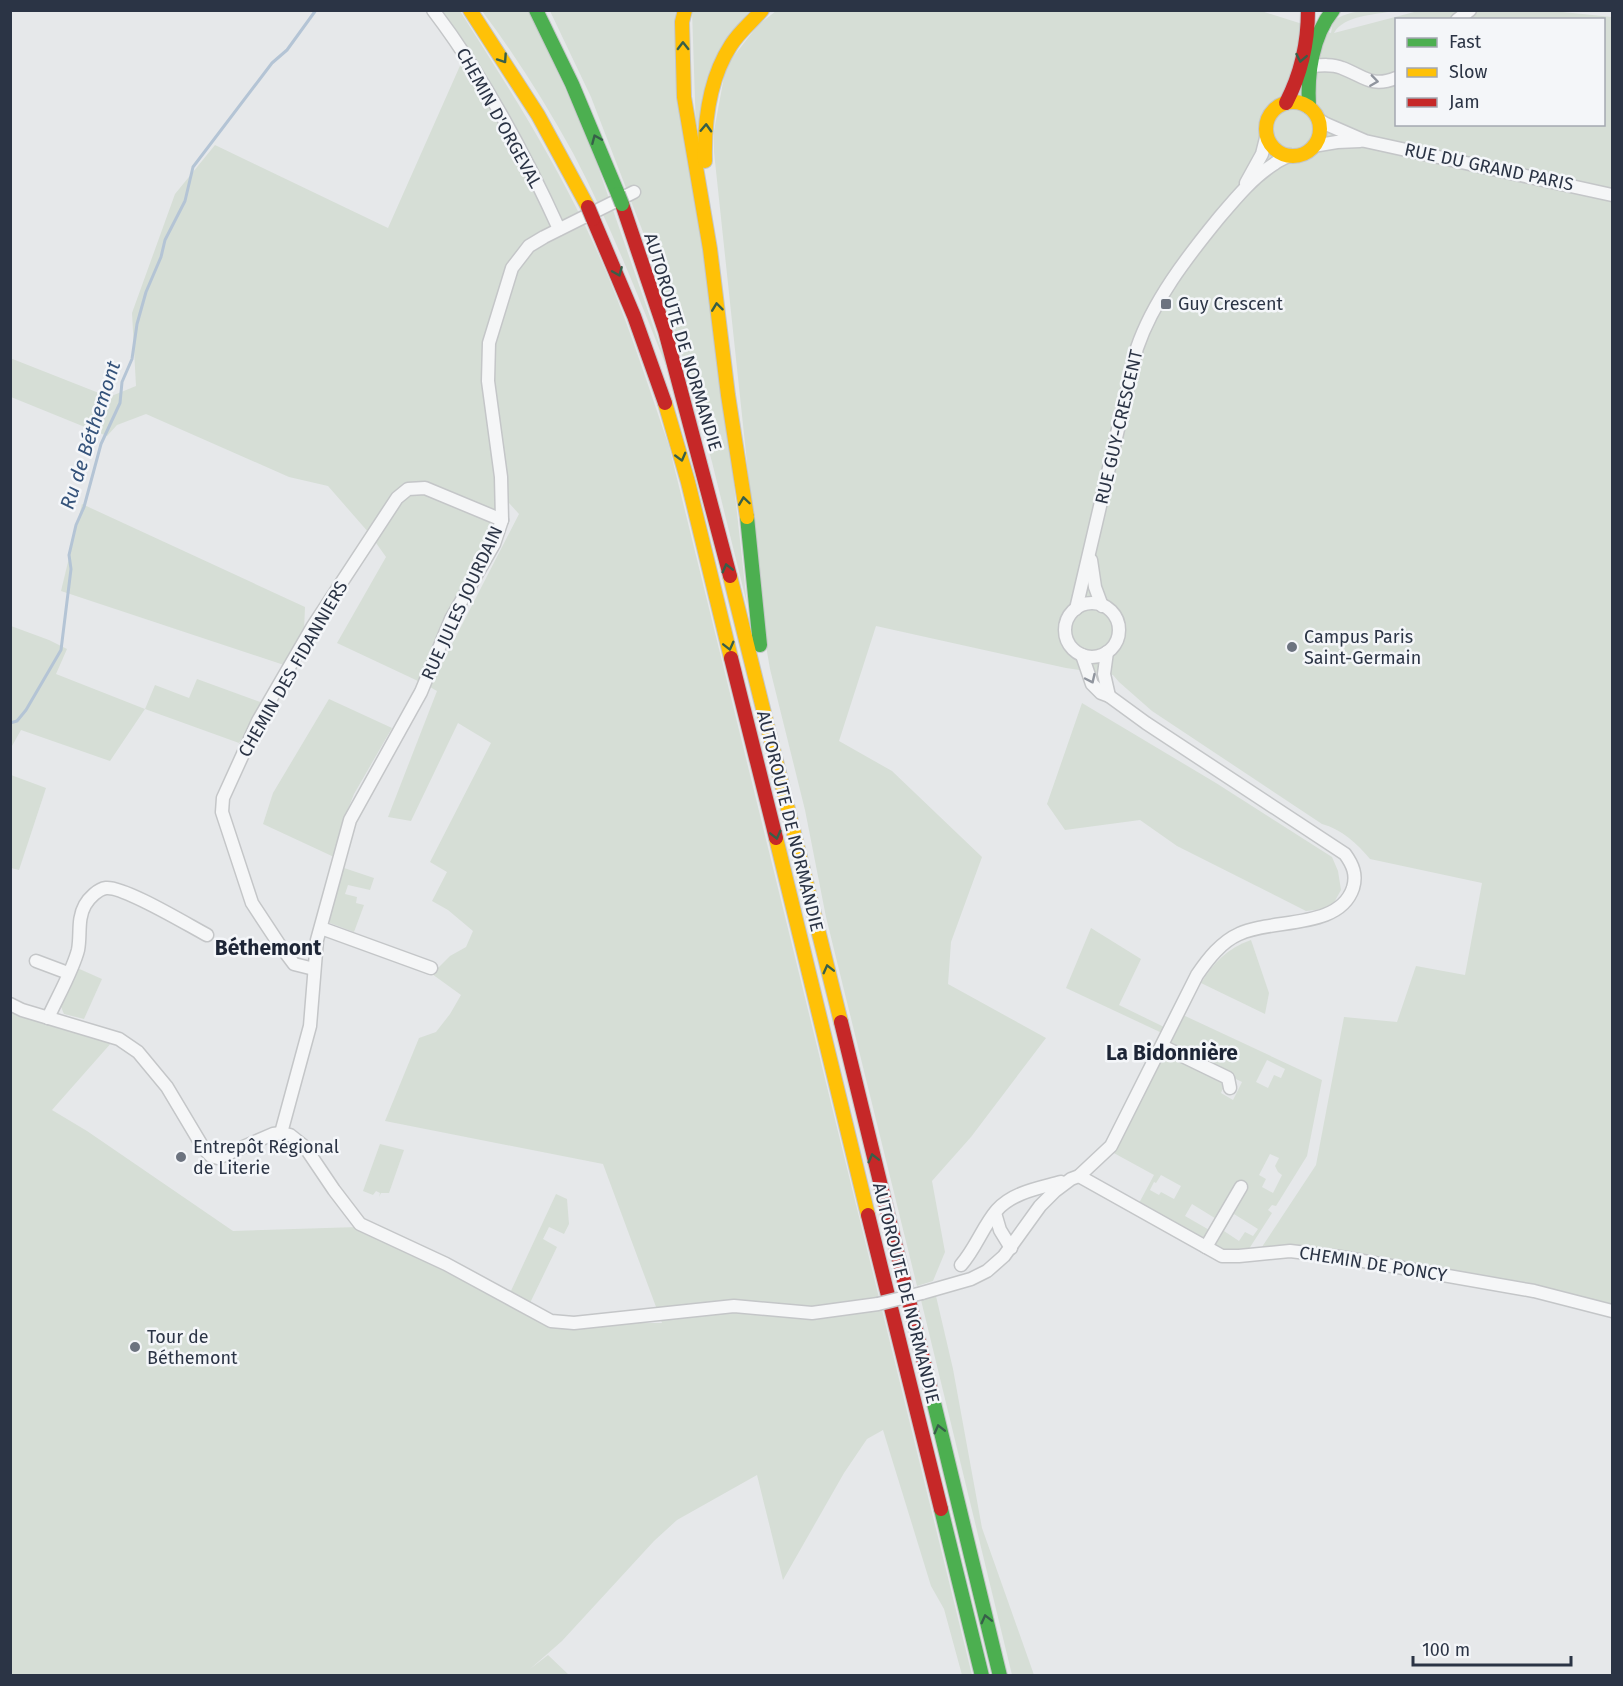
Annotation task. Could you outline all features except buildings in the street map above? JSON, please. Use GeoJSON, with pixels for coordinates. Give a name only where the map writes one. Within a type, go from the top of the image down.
{"type":"FeatureCollection","features":[{"type":"Feature","properties":{"kind":"main road","name":"AUTOROUTE DE NORMANDIE"},"geometry":{"type":"LineString","coordinates":[[470,10],[538,115],[591,213],[646,344],[660,384],[685,472],[982,1676]]}},
{"type":"Feature","properties":{"kind":"main road","name":"AUTOROUTE DE NORMANDIE"},"geometry":{"type":"LineString","coordinates":[[536,10],[572,84],[620,199],[656,303],[683,394],[774,746],[1000,1676]]}},
{"type":"Feature","properties":{"kind":"main road"},"geometry":{"type":"LineString","coordinates":[[685,10],[682,22],[684,97],[710,249],[728,395],[749,531],[756,617],[774,746]]}},
{"type":"Feature","properties":{"kind":"main road"},"geometry":{"type":"LineString","coordinates":[[710,249],[705,157],[706,109],[720,66],[741,32],[762,10]]}},
{"type":"Feature","properties":{"kind":"main road"},"geometry":{"type":"LineString","coordinates":[[1286,103],[1297,80],[1308,24],[1308,10]]}},
{"type":"Feature","properties":{"kind":"main road"},"geometry":{"type":"LineString","coordinates":[[1309,107],[1308,89],[1321,26],[1333,10]]}},
{"type":"Feature","properties":{"kind":"main road"},"geometry":{"type":"LineString","coordinates":[[1295,102],[1309,107],[1318,119],[1320,131],[1313,146],[1303,154],[1281,153],[1273,147],[1267,134],[1269,117],[1277,108],[1286,103],[1295,102]]}},
{"type":"Feature","properties":{"kind":"street","name":"CHEMIN D'ORGEVAL"},"geometry":{"type":"LineString","coordinates":[[433,10],[463,50],[474,69],[518,146],[559,229]]}},
{"type":"Feature","properties":{"kind":"street"},"geometry":{"type":"LineString","coordinates":[[1312,66],[1337,66],[1364,80],[1377,83],[1395,78]]}},
{"type":"Feature","properties":{"kind":"street","name":"RUE DU GRAND PARIS"},"geometry":{"type":"LineString","coordinates":[[1318,119],[1365,141],[1612,195]]}},
{"type":"Feature","properties":{"kind":"street","name":"RUE GUY-CRESCENT"},"geometry":{"type":"LineString","coordinates":[[1162,1046],[1197,975],[1207,960],[1227,941],[1250,930],[1318,917],[1337,910],[1346,903],[1352,893],[1355,877],[1351,862],[1345,854],[1146,723],[1109,696],[1101,693],[1092,684],[1082,655],[1072,648],[1066,636],[1068,619],[1076,609],[1090,553],[1139,341],[1176,273],[1243,189],[1262,154],[1267,134]]}},
{"type":"Feature","properties":{"kind":"street","name":"RUE DU GRAND PARIS"},"geometry":{"type":"LineString","coordinates":[[1313,146],[1365,141]]}},
{"type":"Feature","properties":{"kind":"street","name":"RUE GUY-CRESCENT"},"geometry":{"type":"LineString","coordinates":[[1243,189],[1273,164],[1290,155]]}},
{"type":"Feature","properties":{"kind":"street","name":"RUE JULES JOURDAIN"},"geometry":{"type":"LineString","coordinates":[[281,1133],[310,1026],[314,969],[321,928],[350,820],[421,692],[451,619],[489,554],[502,520],[501,477],[488,381],[489,343],[512,268],[529,246],[634,192]]}},
{"type":"Feature","properties":{"kind":"street","name":"CHEMIN DES FIDANNIERS"},"geometry":{"type":"LineString","coordinates":[[314,969],[294,964],[252,903],[222,812],[223,798],[258,721],[313,626],[397,498],[408,489],[425,488],[502,520]]}},
{"type":"Feature","properties":{"kind":"street","name":"RUE GUY-CRESCENT"},"geometry":{"type":"LineString","coordinates":[[1090,553],[1095,587],[1102,606],[1113,614],[1119,629],[1114,646],[1107,652],[1104,674],[1109,696]]}},
{"type":"Feature","properties":{"kind":"street"},"geometry":{"type":"LineString","coordinates":[[1076,609],[1089,604],[1102,606]]}},
{"type":"Feature","properties":{"kind":"street"},"geometry":{"type":"LineString","coordinates":[[1082,655],[1091,657],[1107,652]]}},
{"type":"Feature","properties":{"kind":"street"},"geometry":{"type":"LineString","coordinates":[[48,1018],[77,952],[80,918],[85,904],[94,894],[105,888],[115,889],[136,898],[207,935]]}},
{"type":"Feature","properties":{"kind":"street"},"geometry":{"type":"LineString","coordinates":[[321,928],[431,968]]}},
{"type":"Feature","properties":{"kind":"street"},"geometry":{"type":"LineString","coordinates":[[36,961],[68,973]]}},
{"type":"Feature","properties":{"kind":"street"},"geometry":{"type":"LineString","coordinates":[[10,1004],[22,1010],[119,1039],[138,1052],[167,1087],[204,1149],[211,1156],[218,1158],[272,1135],[281,1133],[290,1135],[305,1147],[360,1224],[446,1264],[551,1321],[574,1323],[734,1306],[813,1313],[878,1304],[971,1279],[987,1271],[1011,1248],[1040,1206],[1055,1191],[1075,1178],[1111,1146],[1162,1046],[1227,1078],[1230,1088]]}},
{"type":"Feature","properties":{"kind":"street"},"geometry":{"type":"LineString","coordinates":[[961,1265],[995,1213],[1007,1201],[1018,1195],[1075,1178]]}},
{"type":"Feature","properties":{"kind":"street","name":"CHEMIN DE PONCY"},"geometry":{"type":"LineString","coordinates":[[1075,1178],[1222,1256],[1290,1251],[1340,1257],[1534,1291],[1612,1311]]}},
{"type":"Feature","properties":{"kind":"street"},"geometry":{"type":"LineString","coordinates":[[1206,1246],[1241,1187]]}},
{"type":"Feature","properties":{"kind":"street"},"geometry":{"type":"LineString","coordinates":[[995,1213],[1000,1230],[1011,1248]]}},
{"type":"Feature","properties":{"kind":"shaded area","name":"Campus Paris Saint-Germain"},"geometry":{"type":"Polygon","coordinates":[[[1258,10],[1331,33],[1333,21],[1347,14],[1362,11],[1394,11],[1352,19],[1334,33],[1418,11],[1543,10],[1612,17],[1612,1307],[1260,1250],[1316,1165],[1344,1017],[1397,1022],[1416,966],[1465,975],[1482,883],[1370,859],[1342,833],[1322,824],[1152,711],[1113,675],[1066,668],[876,626],[839,741],[892,771],[982,857],[951,942],[948,984],[1046,1038],[971,1137],[932,1181],[945,1252],[933,1281],[917,1286],[826,917],[805,810],[770,669],[761,617],[714,152],[714,131],[726,66],[758,25],[776,11],[1258,10]]]}},
{"type":"Feature","properties":{"kind":"shaded area"},"geometry":{"type":"Polygon","coordinates":[[[429,11],[460,11],[515,98],[566,187],[607,273],[669,446],[972,1675],[962,1675],[944,1609],[931,1586],[883,1430],[867,1439],[844,1473],[783,1580],[757,1475],[677,1520],[654,1541],[562,1641],[530,1669],[548,1655],[569,1675],[11,1675],[11,1010],[112,1042],[52,1110],[87,1131],[233,1231],[358,1227],[546,1323],[662,1323],[603,1164],[385,1121],[419,1038],[436,1032],[461,995],[432,974],[450,956],[466,947],[473,931],[448,910],[432,901],[447,872],[430,862],[491,743],[458,723],[411,821],[388,817],[437,691],[430,687],[519,514],[509,503],[496,518],[418,681],[337,643],[386,557],[369,533],[328,486],[289,477],[146,414],[117,425],[107,436],[11,397],[10,358],[109,397],[136,386],[132,313],[175,194],[215,145],[388,228],[463,59],[429,11]]]}},
{"type":"Feature","properties":{"kind":"shaded area"},"geometry":{"type":"Polygon","coordinates":[[[482,11],[529,11],[588,138],[673,383],[614,238],[573,153],[530,80],[482,11]]]}},
{"type":"Feature","properties":{"kind":"shaded area"},"geometry":{"type":"Polygon","coordinates":[[[550,11],[682,11],[747,604],[712,462],[658,271],[591,97],[550,11]]]}},
{"type":"Feature","properties":{"kind":"shaded area"},"geometry":{"type":"Polygon","coordinates":[[[692,11],[753,11],[696,130],[692,11]]]}},
{"type":"Feature","properties":{"kind":"shaded area"},"geometry":{"type":"Polygon","coordinates":[[[82,504],[305,607],[304,631],[284,665],[61,591],[82,504]]]}},
{"type":"Feature","properties":{"kind":"shaded area"},"geometry":{"type":"Polygon","coordinates":[[[11,626],[67,649],[56,674],[145,709],[110,761],[21,730],[12,746],[11,754],[11,626]]]}},
{"type":"Feature","properties":{"kind":"shaded area"},"geometry":{"type":"Polygon","coordinates":[[[197,679],[263,703],[239,743],[145,709],[155,685],[189,698],[197,679]]]}},
{"type":"Feature","properties":{"kind":"shaded area"},"geometry":{"type":"Polygon","coordinates":[[[329,699],[392,728],[354,794],[342,824],[334,857],[263,824],[273,793],[329,699]]]}},
{"type":"Feature","properties":{"kind":"shaded area"},"geometry":{"type":"Polygon","coordinates":[[[1082,703],[1216,783],[1332,857],[1338,871],[1341,890],[1331,908],[1306,911],[1177,846],[1140,820],[1065,830],[1047,804],[1082,703]]]}},
{"type":"Feature","properties":{"kind":"shaded area"},"geometry":{"type":"Polygon","coordinates":[[[11,775],[46,788],[19,870],[11,868],[11,775]]]}},
{"type":"Feature","properties":{"kind":"shaded area"},"geometry":{"type":"Polygon","coordinates":[[[341,867],[374,878],[370,890],[348,885],[345,894],[357,897],[356,903],[364,905],[354,932],[330,923],[328,916],[341,867]]]}},
{"type":"Feature","properties":{"kind":"shaded area"},"geometry":{"type":"Polygon","coordinates":[[[1091,928],[1141,959],[1119,1005],[1164,1027],[1162,1033],[1066,988],[1091,928]]]}},
{"type":"Feature","properties":{"kind":"shaded area"},"geometry":{"type":"Polygon","coordinates":[[[1251,940],[1269,993],[1265,1014],[1201,983],[1222,957],[1235,947],[1251,940]]]}},
{"type":"Feature","properties":{"kind":"shaded area"},"geometry":{"type":"Polygon","coordinates":[[[75,967],[102,979],[84,1019],[64,1014],[59,1002],[75,967]]]}},
{"type":"Feature","properties":{"kind":"shaded area"},"geometry":{"type":"Polygon","coordinates":[[[1183,1015],[1322,1080],[1307,1156],[1276,1206],[1272,1205],[1268,1210],[1272,1213],[1247,1252],[1221,1252],[1210,1245],[1242,1192],[1246,1191],[1244,1183],[1218,1220],[1192,1204],[1185,1216],[1211,1231],[1205,1242],[1138,1205],[1154,1175],[1112,1152],[1165,1052],[1220,1078],[1223,1088],[1221,1093],[1233,1100],[1242,1082],[1177,1050],[1175,1044],[1170,1042],[1183,1015]],[[1267,1060],[1256,1082],[1268,1088],[1274,1075],[1281,1078],[1285,1069],[1267,1060]],[[1270,1154],[1259,1175],[1266,1179],[1262,1187],[1273,1193],[1282,1175],[1275,1166],[1279,1158],[1270,1154]],[[1161,1175],[1156,1183],[1154,1182],[1150,1190],[1159,1195],[1161,1192],[1174,1199],[1181,1186],[1161,1175]],[[1234,1214],[1224,1231],[1239,1241],[1245,1232],[1253,1236],[1258,1229],[1234,1214]]]}},
{"type":"Feature","properties":{"kind":"shaded area"},"geometry":{"type":"Polygon","coordinates":[[[380,1144],[404,1150],[389,1193],[381,1193],[379,1197],[380,1193],[376,1191],[373,1195],[363,1191],[380,1144]]]}},
{"type":"Feature","properties":{"kind":"shaded area"},"geometry":{"type":"Polygon","coordinates":[[[556,1194],[567,1199],[569,1224],[564,1234],[549,1227],[543,1239],[557,1247],[530,1303],[510,1293],[556,1194]]]}},
{"type":"Feature","properties":{"kind":"shaded area"},"geometry":{"type":"Polygon","coordinates":[[[936,1296],[953,1369],[982,1528],[1034,1675],[1012,1675],[921,1300],[936,1296]]]}},
{"type":"Feature","properties":{"kind":"waterway","name":"Ru de Béthemont"},"geometry":{"type":"LineString","coordinates":[[10,723],[17,721],[26,710],[61,650],[71,569],[69,555],[76,525],[84,507],[101,444],[120,403],[122,382],[132,359],[137,324],[146,292],[161,257],[165,240],[185,201],[193,167],[272,63],[287,50],[316,10]]}},
{"type":"Feature","properties":{"kind":"traffic: fast"},"geometry":{"type":"LineString","coordinates":[[536,10],[572,84],[618,194]]}},
{"type":"Feature","properties":{"kind":"traffic: fast"},"geometry":{"type":"LineString","coordinates":[[1309,107],[1312,56],[1320,31],[1333,10]]}},
{"type":"Feature","properties":{"kind":"traffic: fast"},"geometry":{"type":"LineString","coordinates":[[618,194],[622,204]]}},
{"type":"Feature","properties":{"kind":"traffic: fast"},"geometry":{"type":"LineString","coordinates":[[747,517],[760,645]]}},
{"type":"Feature","properties":{"kind":"traffic: fast"},"geometry":{"type":"LineString","coordinates":[[932,1395],[1000,1676]]}},
{"type":"Feature","properties":{"kind":"traffic: fast"},"geometry":{"type":"LineString","coordinates":[[941,1509],[982,1676]]}},
{"type":"Feature","properties":{"kind":"traffic: slow"},"geometry":{"type":"LineString","coordinates":[[470,10],[538,115],[588,207]]}},
{"type":"Feature","properties":{"kind":"traffic: slow"},"geometry":{"type":"LineString","coordinates":[[685,10],[682,22],[684,97],[710,249],[728,395],[747,517]]}},
{"type":"Feature","properties":{"kind":"traffic: slow"},"geometry":{"type":"LineString","coordinates":[[705,161],[709,101],[718,72],[735,40],[762,10]]}},
{"type":"Feature","properties":{"kind":"traffic: slow"},"geometry":{"type":"LineString","coordinates":[[1293,102],[1303,104],[1312,110],[1318,119],[1320,129],[1318,139],[1312,148],[1303,154],[1293,156],[1283,154],[1274,148],[1268,139],[1266,129],[1268,119],[1274,110],[1283,104],[1293,102]]}},
{"type":"Feature","properties":{"kind":"traffic: slow"},"geometry":{"type":"LineString","coordinates":[[665,403],[688,482],[731,658]]}},
{"type":"Feature","properties":{"kind":"traffic: slow"},"geometry":{"type":"LineString","coordinates":[[730,576],[841,1022]]}},
{"type":"Feature","properties":{"kind":"traffic: slow"},"geometry":{"type":"LineString","coordinates":[[776,838],[868,1215]]}},
{"type":"Feature","properties":{"kind":"traffic: jam"},"geometry":{"type":"LineString","coordinates":[[1286,103],[1303,58],[1308,10]]}},
{"type":"Feature","properties":{"kind":"traffic: jam"},"geometry":{"type":"LineString","coordinates":[[622,204],[665,331],[730,576]]}},
{"type":"Feature","properties":{"kind":"traffic: jam"},"geometry":{"type":"LineString","coordinates":[[588,207],[593,219]]}},
{"type":"Feature","properties":{"kind":"traffic: jam"},"geometry":{"type":"LineString","coordinates":[[593,219],[634,316],[665,403]]}},
{"type":"Feature","properties":{"kind":"traffic: jam"},"geometry":{"type":"LineString","coordinates":[[731,658],[776,838]]}},
{"type":"Feature","properties":{"kind":"traffic: jam"},"geometry":{"type":"LineString","coordinates":[[841,1022],[932,1395]]}},
{"type":"Feature","properties":{"kind":"traffic: jam"},"geometry":{"type":"LineString","coordinates":[[868,1215],[941,1509]]}},
{"type":"Feature","properties":{"kind":"place","name":"Guy Crescent"},"geometry":{"type":"Point","coordinates":[1166,304]}},
{"type":"Feature","properties":{"kind":"place","name":"Campus Paris Saint-Germain"},"geometry":{"type":"Point","coordinates":[1292,647]}},
{"type":"Feature","properties":{"kind":"place","name":"Entrepôt Régional de Literie"},"geometry":{"type":"Point","coordinates":[181,1157]}},
{"type":"Feature","properties":{"kind":"place","name":"Tour de Béthemont"},"geometry":{"type":"Point","coordinates":[135,1347]}},
{"type":"Feature","properties":{"kind":"district","name":"Béthemont"},"geometry":{"type":"Point","coordinates":[268,948]}},
{"type":"Feature","properties":{"kind":"district","name":"La Bidonnière"},"geometry":{"type":"Point","coordinates":[1172,1053]}}]}
